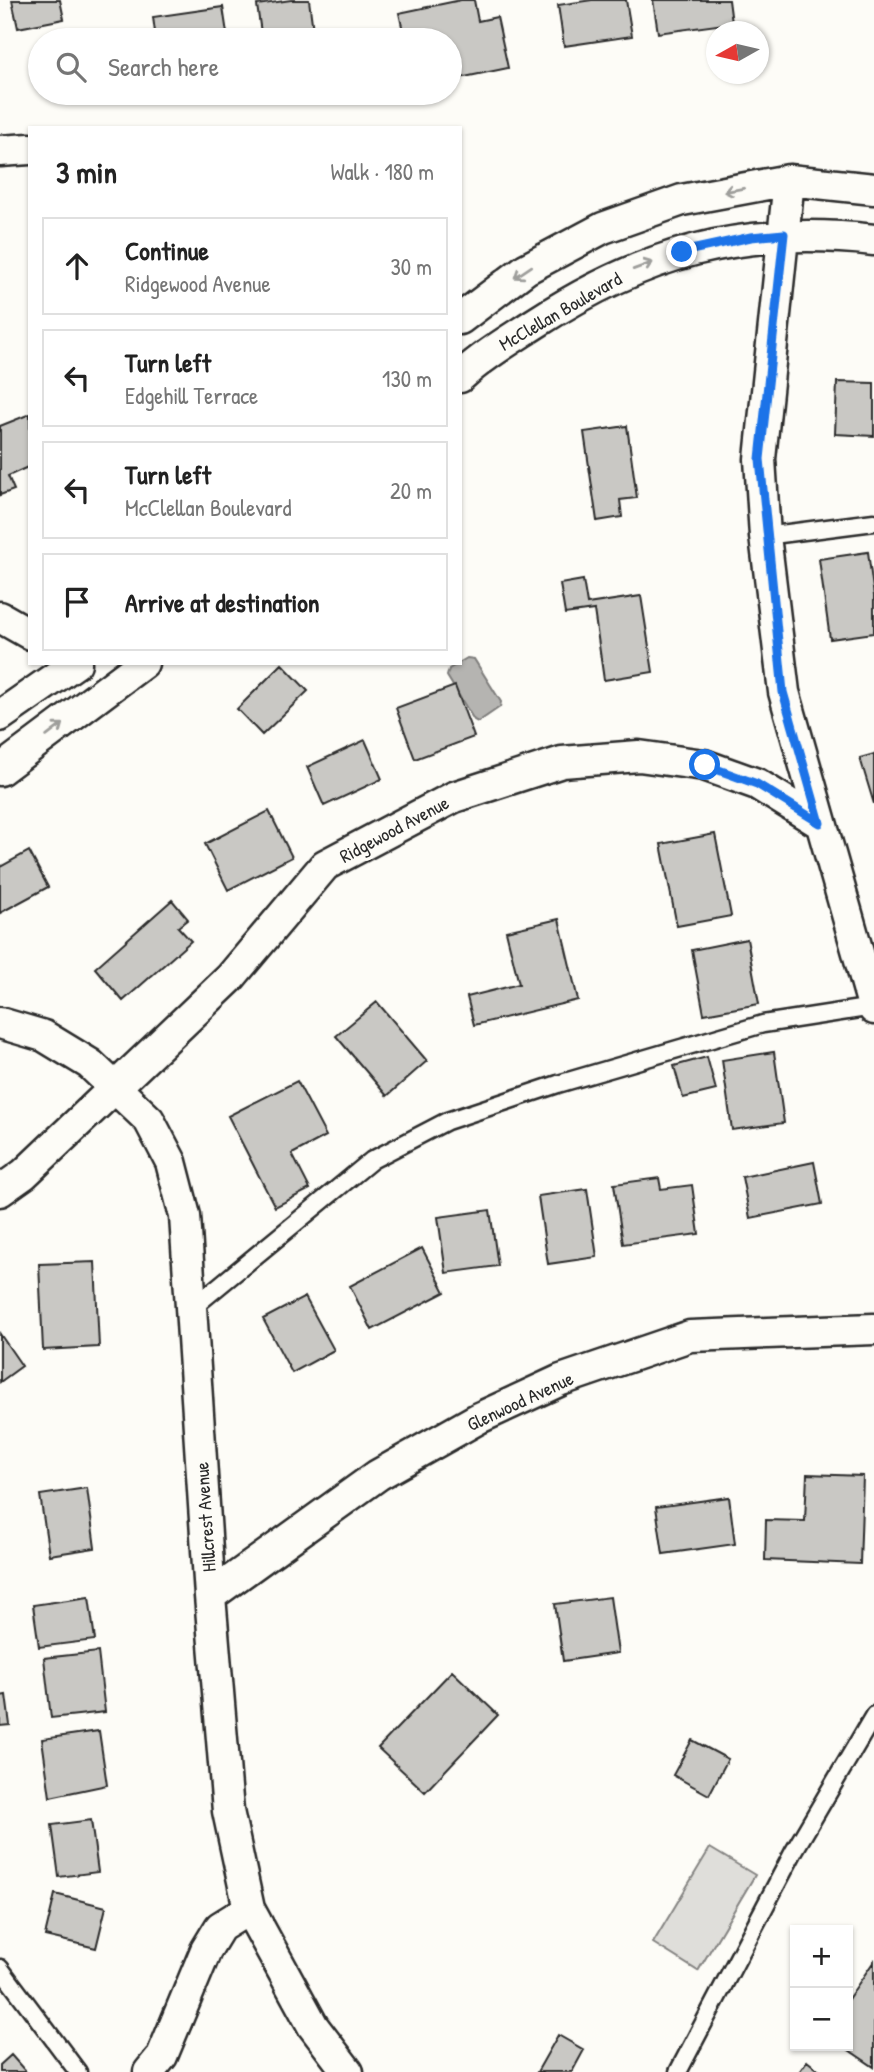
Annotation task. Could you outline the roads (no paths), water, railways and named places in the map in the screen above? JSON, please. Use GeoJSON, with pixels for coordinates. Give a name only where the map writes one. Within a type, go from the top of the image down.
{"type":"FeatureCollection","features":[{"type":"Feature","properties":{"kind":"street"},"geometry":{"type":"LineString","coordinates":[[0,151],[28,149]]}},
{"type":"Feature","properties":{"kind":"street"},"geometry":{"type":"LineString","coordinates":[[496,349],[463,311],[526,269],[603,228],[682,200],[789,180],[874,189]]}},
{"type":"Feature","properties":{"kind":"street"},"geometry":{"type":"LineString","coordinates":[[789,180],[760,459],[765,536],[783,692],[874,1008]]}},
{"type":"Feature","properties":{"kind":"street","name":"McClellan Boulevard"},"geometry":{"type":"LineString","coordinates":[[462,375],[496,349],[621,274],[682,252],[751,237],[784,234],[874,240]]}},
{"type":"Feature","properties":{"kind":"street"},"geometry":{"type":"LineString","coordinates":[[0,617],[28,633]]}},
{"type":"Feature","properties":{"kind":"street"},"geometry":{"type":"LineString","coordinates":[[0,770],[140,665]]}},
{"type":"Feature","properties":{"kind":"street"},"geometry":{"type":"LineString","coordinates":[[0,716],[65,666],[86,706]]}},
{"type":"Feature","properties":{"kind":"street","name":"Ridgewood Avenue"},"geometry":{"type":"LineString","coordinates":[[0,1191],[24,1174],[230,978],[325,866],[454,797],[562,762],[639,756],[705,765],[757,784],[820,823]]}},
{"type":"Feature","properties":{"kind":"street","name":"Hillcrest Avenue"},"geometry":{"type":"LineString","coordinates":[[0,1023],[44,1036],[90,1064],[149,1120],[171,1162],[185,1216],[210,1596],[228,1811],[249,1909],[313,2026],[348,2072]]}},
{"type":"Feature","properties":{"kind":"street","name":"Glenwood Avenue"},"geometry":{"type":"LineString","coordinates":[[210,1596],[378,1475],[479,1418],[561,1380],[690,1336],[874,1329]]}},
{"type":"Feature","properties":{"kind":"street"},"geometry":{"type":"LineString","coordinates":[[149,2072],[162,2056],[213,1938],[220,1927],[249,1909]]}},
{"type":"Feature","properties":{"kind":"lane"},"geometry":{"type":"LineString","coordinates":[[765,536],[874,522]]}},
{"type":"Feature","properties":{"kind":"lane"},"geometry":{"type":"LineString","coordinates":[[191,1309],[372,1160],[447,1121],[558,1084],[762,1024],[874,1008]]}},
{"type":"Feature","properties":{"kind":"lane"},"geometry":{"type":"LineString","coordinates":[[678,2072],[794,1851],[874,1715]]}},
{"type":"Feature","properties":{"kind":"lane"},"geometry":{"type":"LineString","coordinates":[[0,1968],[78,2072]]}}]}
